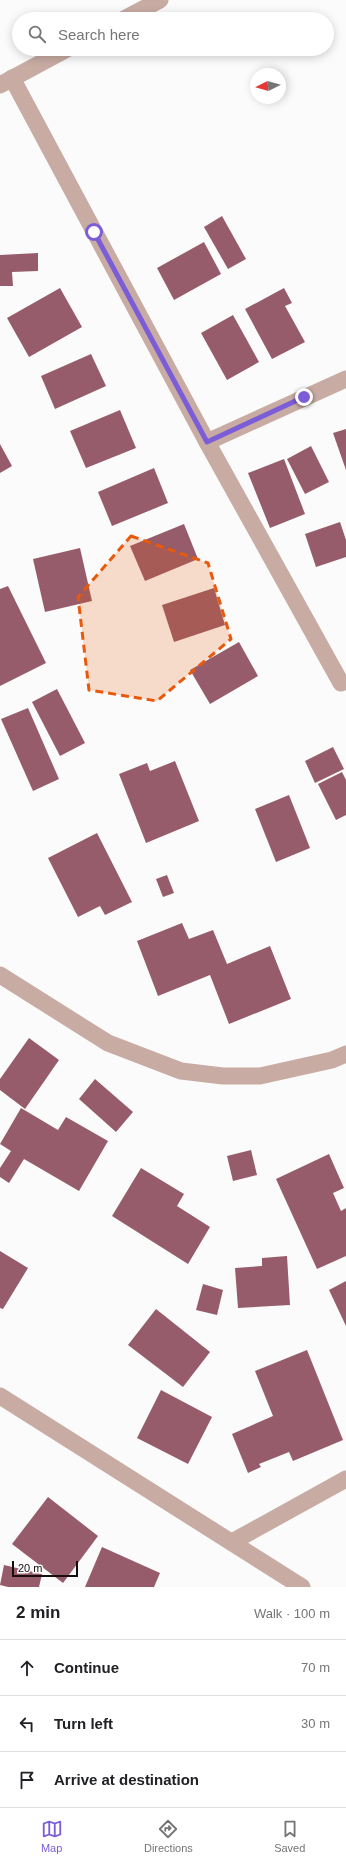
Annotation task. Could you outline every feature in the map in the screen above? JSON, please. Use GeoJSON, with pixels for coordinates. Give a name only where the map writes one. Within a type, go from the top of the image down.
{"type":"FeatureCollection","features":[{"type":"Feature","properties":{"kind":"street"},"geometry":{"type":"LineString","coordinates":[[137,12],[160,0]]}},
{"type":"Feature","properties":{"kind":"street"},"geometry":{"type":"LineString","coordinates":[[54,56],[6,82],[342,683]]}},
{"type":"Feature","properties":{"kind":"street"},"geometry":{"type":"LineString","coordinates":[[207,442],[346,378]]}},
{"type":"Feature","properties":{"kind":"street"},"geometry":{"type":"LineString","coordinates":[[0,975],[108,1043],[181,1071],[223,1076],[260,1076],[332,1060],[346,1054]]}},
{"type":"Feature","properties":{"kind":"street"},"geometry":{"type":"LineString","coordinates":[[0,1396],[302,1587]]}},
{"type":"Feature","properties":{"kind":"street"},"geometry":{"type":"LineString","coordinates":[[232,1542],[346,1479]]}},
{"type":"Feature","properties":{"kind":"highlighted area"},"geometry":{"type":"Polygon","coordinates":[[[131,536],[208,563],[231,639],[157,701],[89,690],[78,597],[131,536]]]}},
{"type":"Feature","properties":{"kind":"building"},"geometry":{"type":"Polygon","coordinates":[[[222,216],[246,259],[228,269],[204,227],[222,216]]]}},
{"type":"Feature","properties":{"kind":"building"},"geometry":{"type":"Polygon","coordinates":[[[204,242],[221,274],[174,300],[157,268],[204,242]]]}},
{"type":"Feature","properties":{"kind":"building"},"geometry":{"type":"Polygon","coordinates":[[[38,253],[38,271],[12,272],[13,286],[0,286],[0,255],[38,253]]]}},
{"type":"Feature","properties":{"kind":"building"},"geometry":{"type":"Polygon","coordinates":[[[60,288],[82,327],[29,357],[7,318],[60,288]]]}},
{"type":"Feature","properties":{"kind":"building"},"geometry":{"type":"Polygon","coordinates":[[[284,288],[292,303],[285,306],[305,342],[272,359],[245,309],[284,288]]]}},
{"type":"Feature","properties":{"kind":"building"},"geometry":{"type":"Polygon","coordinates":[[[233,315],[259,362],[227,380],[201,333],[233,315]]]}},
{"type":"Feature","properties":{"kind":"building"},"geometry":{"type":"Polygon","coordinates":[[[91,354],[106,386],[55,409],[41,376],[91,354]]]}},
{"type":"Feature","properties":{"kind":"building"},"geometry":{"type":"Polygon","coordinates":[[[120,410],[136,448],[86,468],[70,431],[120,410]]]}},
{"type":"Feature","properties":{"kind":"building"},"geometry":{"type":"Polygon","coordinates":[[[346,429],[346,470],[333,433],[346,429]]]}},
{"type":"Feature","properties":{"kind":"building"},"geometry":{"type":"Polygon","coordinates":[[[0,444],[12,466],[0,473],[0,444]]]}},
{"type":"Feature","properties":{"kind":"building"},"geometry":{"type":"Polygon","coordinates":[[[311,446],[329,482],[305,494],[287,459],[311,446]]]}},
{"type":"Feature","properties":{"kind":"building"},"geometry":{"type":"Polygon","coordinates":[[[284,459],[305,514],[270,528],[248,473],[284,459]]]}},
{"type":"Feature","properties":{"kind":"building"},"geometry":{"type":"Polygon","coordinates":[[[154,468],[168,503],[112,526],[98,492],[154,468]]]}},
{"type":"Feature","properties":{"kind":"building"},"geometry":{"type":"Polygon","coordinates":[[[340,522],[346,540],[346,557],[316,567],[305,534],[340,522]]]}},
{"type":"Feature","properties":{"kind":"building"},"geometry":{"type":"Polygon","coordinates":[[[184,524],[198,559],[145,581],[130,546],[184,524]]]}},
{"type":"Feature","properties":{"kind":"building"},"geometry":{"type":"Polygon","coordinates":[[[80,548],[92,601],[45,612],[33,559],[80,548]]]}},
{"type":"Feature","properties":{"kind":"building"},"geometry":{"type":"Polygon","coordinates":[[[8,586],[46,663],[0,686],[0,589],[8,586]]]}},
{"type":"Feature","properties":{"kind":"building"},"geometry":{"type":"Polygon","coordinates":[[[214,588],[225,625],[174,642],[162,605],[214,588]]]}},
{"type":"Feature","properties":{"kind":"building"},"geometry":{"type":"Polygon","coordinates":[[[239,642],[258,676],[210,704],[190,670],[239,642]]]}},
{"type":"Feature","properties":{"kind":"building"},"geometry":{"type":"Polygon","coordinates":[[[57,689],[85,743],[60,756],[32,702],[57,689]]]}},
{"type":"Feature","properties":{"kind":"building"},"geometry":{"type":"Polygon","coordinates":[[[28,708],[59,779],[33,791],[1,719],[28,708]]]}},
{"type":"Feature","properties":{"kind":"building"},"geometry":{"type":"Polygon","coordinates":[[[333,747],[344,769],[315,783],[305,761],[333,747]]]}},
{"type":"Feature","properties":{"kind":"building"},"geometry":{"type":"Polygon","coordinates":[[[175,761],[199,821],[146,843],[119,774],[147,763],[150,771],[175,761]]]}},
{"type":"Feature","properties":{"kind":"building"},"geometry":{"type":"Polygon","coordinates":[[[342,772],[346,780],[346,815],[336,820],[318,784],[342,772]]]}},
{"type":"Feature","properties":{"kind":"building"},"geometry":{"type":"Polygon","coordinates":[[[289,795],[310,848],[276,862],[255,809],[289,795]]]}},
{"type":"Feature","properties":{"kind":"building"},"geometry":{"type":"Polygon","coordinates":[[[97,833],[132,902],[105,915],[100,906],[78,917],[48,858],[97,833]]]}},
{"type":"Feature","properties":{"kind":"building"},"geometry":{"type":"Polygon","coordinates":[[[167,875],[174,893],[163,897],[156,879],[167,875]]]}},
{"type":"Feature","properties":{"kind":"building"},"geometry":{"type":"Polygon","coordinates":[[[182,923],[189,939],[213,930],[227,964],[270,946],[291,999],[229,1024],[210,975],[158,996],[137,941],[182,923]]]}},
{"type":"Feature","properties":{"kind":"building"},"geometry":{"type":"Polygon","coordinates":[[[29,1038],[59,1060],[25,1109],[0,1090],[0,1079],[29,1038]]]}},
{"type":"Feature","properties":{"kind":"building"},"geometry":{"type":"Polygon","coordinates":[[[95,1079],[133,1112],[116,1132],[79,1099],[95,1079]]]}},
{"type":"Feature","properties":{"kind":"building"},"geometry":{"type":"Polygon","coordinates":[[[21,1108],[58,1130],[66,1117],[108,1141],[79,1191],[24,1159],[9,1183],[0,1177],[0,1168],[11,1151],[0,1144],[21,1108]]]}},
{"type":"Feature","properties":{"kind":"building"},"geometry":{"type":"Polygon","coordinates":[[[251,1150],[257,1175],[233,1181],[227,1156],[251,1150]]]}},
{"type":"Feature","properties":{"kind":"building"},"geometry":{"type":"Polygon","coordinates":[[[329,1154],[344,1188],[333,1193],[341,1211],[346,1208],[346,1256],[317,1269],[276,1179],[329,1154]]]}},
{"type":"Feature","properties":{"kind":"building"},"geometry":{"type":"Polygon","coordinates":[[[141,1168],[184,1194],[177,1206],[210,1227],[188,1264],[112,1216],[141,1168]]]}},
{"type":"Feature","properties":{"kind":"building"},"geometry":{"type":"Polygon","coordinates":[[[0,1251],[28,1268],[3,1309],[0,1308],[0,1251]]]}},
{"type":"Feature","properties":{"kind":"building"},"geometry":{"type":"Polygon","coordinates":[[[287,1256],[290,1305],[238,1308],[235,1268],[262,1266],[262,1258],[287,1256]]]}},
{"type":"Feature","properties":{"kind":"building"},"geometry":{"type":"Polygon","coordinates":[[[346,1281],[346,1326],[329,1290],[346,1281]]]}},
{"type":"Feature","properties":{"kind":"building"},"geometry":{"type":"Polygon","coordinates":[[[203,1284],[223,1290],[217,1315],[196,1310],[203,1284]]]}},
{"type":"Feature","properties":{"kind":"building"},"geometry":{"type":"Polygon","coordinates":[[[156,1309],[210,1352],[183,1387],[128,1345],[156,1309]]]}},
{"type":"Feature","properties":{"kind":"building"},"geometry":{"type":"Polygon","coordinates":[[[307,1350],[343,1440],[293,1461],[289,1452],[259,1464],[261,1467],[248,1473],[232,1434],[273,1416],[255,1371],[307,1350]]]}},
{"type":"Feature","properties":{"kind":"building"},"geometry":{"type":"Polygon","coordinates":[[[161,1390],[212,1417],[188,1464],[137,1438],[161,1390]]]}},
{"type":"Feature","properties":{"kind":"building"},"geometry":{"type":"Polygon","coordinates":[[[48,1497],[98,1536],[63,1583],[12,1544],[48,1497]]]}},
{"type":"Feature","properties":{"kind":"building"},"geometry":{"type":"Polygon","coordinates":[[[102,1547],[160,1573],[154,1587],[85,1587],[102,1547]]]}},
{"type":"Feature","properties":{"kind":"building"},"geometry":{"type":"Polygon","coordinates":[[[4,1565],[42,1574],[39,1587],[8,1587],[0,1585],[4,1565]]]}},
{"type":"Feature","properties":{"kind":"route"},"geometry":{"type":"LineString","coordinates":[[94,232],[207,442],[304,397]]}}]}
